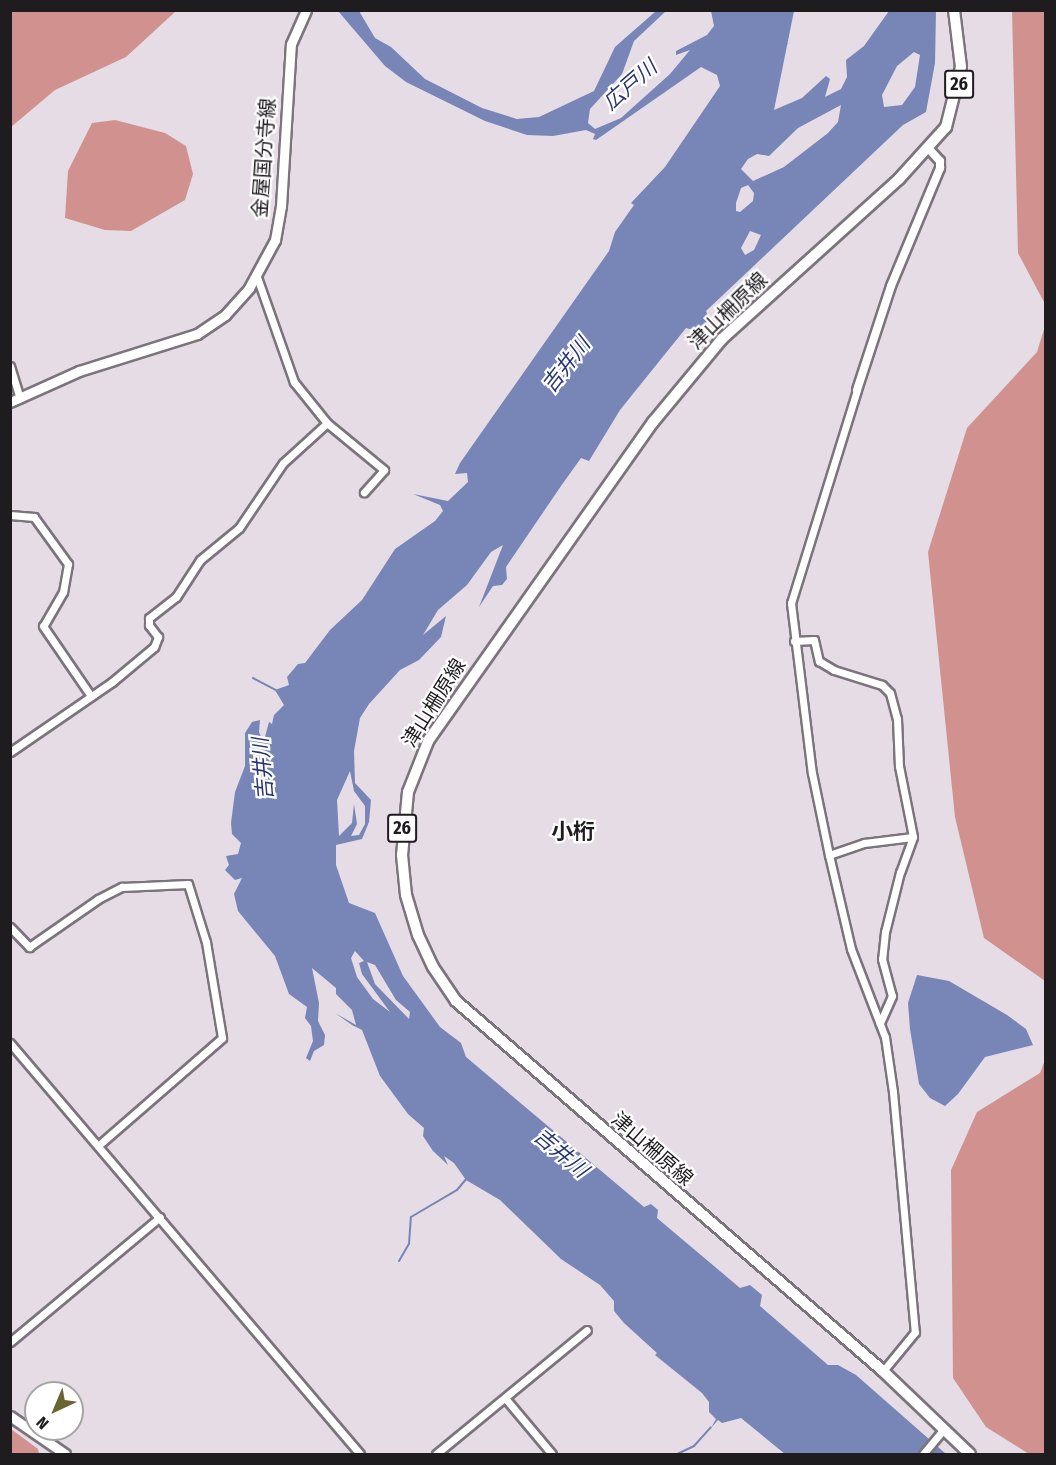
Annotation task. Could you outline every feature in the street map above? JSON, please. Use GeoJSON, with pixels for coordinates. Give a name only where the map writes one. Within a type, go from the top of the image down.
{"type":"FeatureCollection","features":[{"type":"Feature","properties":{"kind":"main road","name":"津山柵原線"},"geometry":{"type":"LineString","coordinates":[[954,10],[962,67],[958,90],[946,127],[929,149],[729,332],[672,398],[438,723],[414,772],[402,832],[403,878],[411,915],[424,951],[456,1001],[882,1371],[970,1455]]}},
{"type":"Feature","properties":{"kind":"main road","name":"金屋国分寺線"},"geometry":{"type":"LineString","coordinates":[[15,400],[79,371],[197,334],[225,315],[257,277],[278,225],[291,44],[305,11]]}},
{"type":"Feature","properties":{"kind":"main road"},"geometry":{"type":"LineString","coordinates":[[10,1416],[65,1455]]}},
{"type":"Feature","properties":{"kind":"street"},"geometry":{"type":"LineString","coordinates":[[882,1371],[915,1332],[893,1092],[880,1023],[851,949],[812,773],[794,641],[793,588],[891,286],[940,168],[940,161],[929,149]]}},
{"type":"Feature","properties":{"kind":"street"},"geometry":{"type":"LineString","coordinates":[[257,277],[294,382],[327,423],[384,470],[364,492]]}},
{"type":"Feature","properties":{"kind":"street"},"geometry":{"type":"LineString","coordinates":[[10,366],[15,400]]}},
{"type":"Feature","properties":{"kind":"street"},"geometry":{"type":"LineString","coordinates":[[10,752],[91,696],[154,646],[158,638],[149,625],[149,618],[176,597],[200,560],[239,528],[283,464],[327,423]]}},
{"type":"Feature","properties":{"kind":"street"},"geometry":{"type":"LineString","coordinates":[[10,515],[34,517],[68,564],[63,592],[43,626],[91,696]]}},
{"type":"Feature","properties":{"kind":"street"},"geometry":{"type":"LineString","coordinates":[[794,641],[814,640],[819,661],[834,670],[882,685],[890,693],[913,837],[900,872],[885,932],[882,959],[892,996],[880,1023]]}},
{"type":"Feature","properties":{"kind":"street"},"geometry":{"type":"LineString","coordinates":[[829,855],[864,843],[913,837]]}},
{"type":"Feature","properties":{"kind":"street"},"geometry":{"type":"LineString","coordinates":[[10,927],[29,947],[122,887],[188,884],[206,942],[222,1038],[99,1145]]}},
{"type":"Feature","properties":{"kind":"street"},"geometry":{"type":"LineString","coordinates":[[10,1043],[360,1455]]}},
{"type":"Feature","properties":{"kind":"street"},"geometry":{"type":"LineString","coordinates":[[10,1342],[160,1217]]}},
{"type":"Feature","properties":{"kind":"street"},"geometry":{"type":"LineString","coordinates":[[436,1455],[587,1330]]}},
{"type":"Feature","properties":{"kind":"street"},"geometry":{"type":"LineString","coordinates":[[505,1398],[552,1455]]}},
{"type":"Feature","properties":{"kind":"street"},"geometry":{"type":"LineString","coordinates":[[922,1455],[943,1430]]}},
{"type":"Feature","properties":{"kind":"shaded area"},"geometry":{"type":"Polygon","coordinates":[[[11,10],[176,11],[126,57],[55,90],[11,127],[11,10]]]}},
{"type":"Feature","properties":{"kind":"shaded area"},"geometry":{"type":"Polygon","coordinates":[[[1012,11],[1045,11],[1045,304],[1018,253],[1012,11]]]}},
{"type":"Feature","properties":{"kind":"shaded area"},"geometry":{"type":"Polygon","coordinates":[[[115,120],[165,133],[186,146],[193,174],[185,200],[131,231],[105,230],[65,218],[68,171],[92,123],[115,120]]]}},
{"type":"Feature","properties":{"kind":"shaded area"},"geometry":{"type":"Polygon","coordinates":[[[1045,326],[1045,981],[984,938],[955,817],[928,552],[967,428],[1037,352],[1045,326]]]}},
{"type":"Feature","properties":{"kind":"shaded area"},"geometry":{"type":"Polygon","coordinates":[[[1045,1060],[1046,1454],[1029,1454],[986,1427],[953,1378],[951,1170],[977,1112],[1040,1073],[1045,1060]]]}},
{"type":"Feature","properties":{"kind":"shaded area"},"geometry":{"type":"Polygon","coordinates":[[[11,1429],[24,1441],[38,1449],[39,1454],[11,1454],[11,1429]]]}},
{"type":"Feature","properties":{"kind":"water","name":"吉井川"},"geometry":{"type":"Polygon","coordinates":[[[338,11],[359,11],[375,38],[391,47],[425,79],[482,108],[517,119],[539,117],[594,91],[615,47],[656,11],[666,11],[634,41],[622,74],[590,109],[588,123],[595,129],[621,118],[670,74],[690,50],[676,55],[676,51],[707,35],[714,26],[711,11],[794,11],[774,110],[802,98],[826,76],[830,79],[825,97],[841,89],[847,77],[846,60],[864,46],[889,11],[936,11],[935,63],[926,112],[903,125],[706,311],[709,319],[703,326],[709,331],[707,334],[686,328],[620,410],[589,461],[581,458],[506,567],[507,579],[502,585],[493,586],[479,607],[503,545],[491,552],[467,585],[438,610],[423,635],[446,616],[441,637],[419,660],[400,670],[369,704],[360,718],[354,751],[355,783],[371,800],[369,822],[362,839],[336,845],[336,865],[349,903],[375,913],[403,976],[440,1027],[461,1043],[466,1057],[644,1207],[651,1204],[658,1210],[657,1218],[740,1288],[750,1285],[762,1295],[760,1306],[828,1365],[838,1365],[856,1375],[946,1454],[785,1454],[741,1418],[722,1423],[718,1420],[711,1428],[716,1419],[709,1412],[709,1402],[702,1393],[655,1355],[657,1353],[624,1323],[614,1311],[614,1301],[600,1285],[561,1259],[500,1200],[466,1180],[454,1163],[444,1156],[448,1165],[433,1151],[423,1136],[424,1128],[408,1114],[380,1076],[362,1030],[335,1013],[356,1025],[352,1010],[336,994],[336,988],[312,968],[319,1003],[318,1021],[325,1035],[324,1045],[314,1051],[310,1061],[306,1058],[313,1041],[311,1026],[305,1018],[307,1007],[289,994],[275,956],[238,911],[234,894],[242,878],[235,880],[225,870],[229,865],[226,856],[238,854],[241,843],[232,834],[231,823],[235,792],[245,766],[245,733],[252,722],[260,720],[259,732],[262,739],[265,737],[269,722],[272,724],[274,715],[284,705],[275,690],[289,685],[287,677],[298,664],[305,663],[330,630],[362,600],[395,549],[435,521],[443,511],[440,505],[413,494],[448,501],[468,482],[467,473],[455,474],[460,463],[609,251],[615,232],[634,205],[631,203],[665,167],[720,86],[717,75],[701,67],[596,140],[593,139],[595,134],[586,130],[553,136],[527,135],[485,121],[406,82],[385,66],[338,11]],[[914,52],[897,66],[882,95],[884,107],[902,105],[915,87],[920,55],[914,52]],[[841,105],[798,128],[769,156],[757,154],[748,159],[741,169],[753,181],[784,167],[828,133],[838,122],[841,105]],[[748,185],[741,188],[736,211],[740,212],[753,201],[754,193],[748,185]],[[750,231],[741,248],[745,255],[754,250],[761,235],[750,231]],[[350,771],[337,800],[339,836],[352,823],[354,804],[357,824],[351,836],[359,835],[365,824],[365,806],[354,791],[350,771]],[[355,951],[351,958],[357,977],[373,999],[390,1012],[362,974],[359,963],[364,961],[355,951]],[[367,962],[375,984],[409,1019],[410,1012],[396,1000],[375,965],[367,962]]]}},
{"type":"Feature","properties":{"kind":"water"},"geometry":{"type":"Polygon","coordinates":[[[917,975],[949,981],[1007,1015],[1026,1029],[1033,1045],[985,1057],[958,1094],[945,1106],[930,1098],[919,1084],[910,1029],[908,1003],[917,975]]]}},
{"type":"Feature","properties":{"kind":"waterway"},"geometry":{"type":"LineString","coordinates":[[253,678],[276,690]]}},
{"type":"Feature","properties":{"kind":"waterway"},"geometry":{"type":"LineString","coordinates":[[399,1261],[409,1244],[411,1217],[457,1190],[467,1178]]}},
{"type":"Feature","properties":{"kind":"waterway"},"geometry":{"type":"LineString","coordinates":[[677,1454],[694,1446],[711,1427]]}},
{"type":"Feature","properties":{"kind":"district","name":"小桁"},"geometry":{"type":"Point","coordinates":[573,832]}},
{"type":"Feature","properties":{"kind":"water label","name":"広戸川"},"geometry":{"type":"Point","coordinates":[630,85]}}]}
